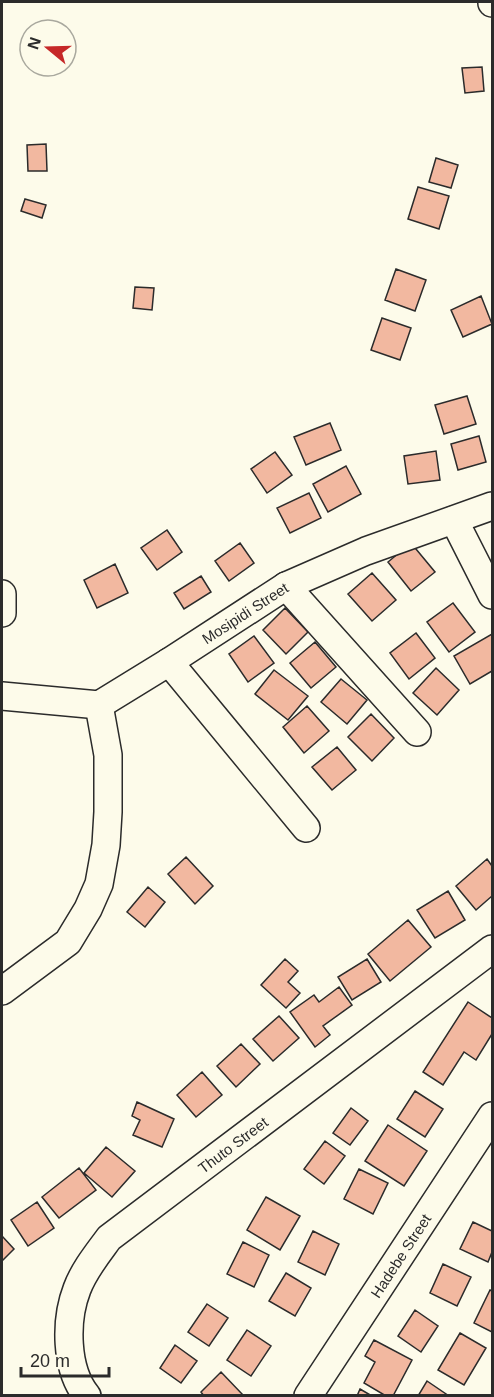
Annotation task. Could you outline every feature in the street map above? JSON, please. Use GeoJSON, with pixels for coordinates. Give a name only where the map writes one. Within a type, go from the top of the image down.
{"type":"FeatureCollection","features":[{"type":"Feature","properties":{"kind":"street","name":"Mosipidi Street"},"geometry":{"type":"LineString","coordinates":[[99,705],[286,586],[366,551],[492,506]]}},
{"type":"Feature","properties":{"kind":"street"},"geometry":{"type":"LineString","coordinates":[[454,520],[492,595]]}},
{"type":"Feature","properties":{"kind":"street"},"geometry":{"type":"LineString","coordinates":[[286,586],[417,732]]}},
{"type":"Feature","properties":{"kind":"street"},"geometry":{"type":"LineString","coordinates":[[2,594],[2,613]]}},
{"type":"Feature","properties":{"kind":"street"},"geometry":{"type":"LineString","coordinates":[[169,662],[306,828]]}},
{"type":"Feature","properties":{"kind":"street"},"geometry":{"type":"LineString","coordinates":[[2,696],[99,705],[108,755],[106,845],[99,884],[88,909],[68,942],[2,991]]}},
{"type":"Feature","properties":{"kind":"street","name":"Thuto Street"},"geometry":{"type":"LineString","coordinates":[[87,1395],[72,1370],[69,1348],[71,1318],[77,1289],[109,1238],[492,949]]}},
{"type":"Feature","properties":{"kind":"street","name":"Hadebe Street"},"geometry":{"type":"LineString","coordinates":[[308,1395],[492,1116]]}},
{"type":"Feature","properties":{"kind":"building"},"geometry":{"type":"Polygon","coordinates":[[[482,67],[484,91],[465,93],[462,68],[482,67]]]}},
{"type":"Feature","properties":{"kind":"building"},"geometry":{"type":"Polygon","coordinates":[[[46,144],[47,171],[28,171],[27,145],[46,144]]]}},
{"type":"Feature","properties":{"kind":"building"},"geometry":{"type":"Polygon","coordinates":[[[436,158],[458,165],[451,188],[429,182],[436,158]]]}},
{"type":"Feature","properties":{"kind":"building"},"geometry":{"type":"Polygon","coordinates":[[[418,187],[449,196],[439,229],[408,219],[418,187]]]}},
{"type":"Feature","properties":{"kind":"building"},"geometry":{"type":"Polygon","coordinates":[[[418,187],[449,196],[439,229],[408,219],[418,187]]]}},
{"type":"Feature","properties":{"kind":"building"},"geometry":{"type":"Polygon","coordinates":[[[25,199],[46,205],[42,218],[21,211],[25,199]]]}},
{"type":"Feature","properties":{"kind":"building"},"geometry":{"type":"Polygon","coordinates":[[[25,199],[46,205],[42,218],[21,211],[25,199]]]}},
{"type":"Feature","properties":{"kind":"building"},"geometry":{"type":"Polygon","coordinates":[[[396,269],[426,280],[415,311],[385,300],[396,269]]]}},
{"type":"Feature","properties":{"kind":"building"},"geometry":{"type":"Polygon","coordinates":[[[135,287],[154,288],[152,310],[133,308],[135,287]]]}},
{"type":"Feature","properties":{"kind":"building"},"geometry":{"type":"Polygon","coordinates":[[[481,296],[492,324],[463,337],[451,310],[481,296]]]}},
{"type":"Feature","properties":{"kind":"building"},"geometry":{"type":"Polygon","coordinates":[[[382,318],[411,328],[400,360],[371,350],[382,318]]]}},
{"type":"Feature","properties":{"kind":"building"},"geometry":{"type":"Polygon","coordinates":[[[467,396],[476,424],[444,434],[435,405],[467,396]]]}},
{"type":"Feature","properties":{"kind":"building"},"geometry":{"type":"Polygon","coordinates":[[[330,423],[341,450],[306,465],[294,437],[330,423]]]}},
{"type":"Feature","properties":{"kind":"building"},"geometry":{"type":"Polygon","coordinates":[[[479,436],[486,462],[458,470],[451,444],[479,436]]]}},
{"type":"Feature","properties":{"kind":"building"},"geometry":{"type":"Polygon","coordinates":[[[436,451],[440,480],[408,484],[404,456],[436,451]]]}},
{"type":"Feature","properties":{"kind":"building"},"geometry":{"type":"Polygon","coordinates":[[[275,452],[292,475],[267,493],[251,469],[275,452]]]}},
{"type":"Feature","properties":{"kind":"building"},"geometry":{"type":"Polygon","coordinates":[[[346,466],[361,494],[328,512],[313,484],[346,466]]]}},
{"type":"Feature","properties":{"kind":"building"},"geometry":{"type":"Polygon","coordinates":[[[346,466],[361,494],[328,512],[313,484],[346,466]]]}},
{"type":"Feature","properties":{"kind":"building"},"geometry":{"type":"Polygon","coordinates":[[[309,493],[321,518],[290,533],[277,508],[309,493]]]}},
{"type":"Feature","properties":{"kind":"building"},"geometry":{"type":"Polygon","coordinates":[[[309,493],[321,518],[290,533],[277,508],[309,493]]]}},
{"type":"Feature","properties":{"kind":"building"},"geometry":{"type":"Polygon","coordinates":[[[167,530],[182,552],[157,570],[141,548],[167,530]]]}},
{"type":"Feature","properties":{"kind":"building"},"geometry":{"type":"Polygon","coordinates":[[[240,543],[254,563],[229,581],[215,561],[240,543]]]}},
{"type":"Feature","properties":{"kind":"building"},"geometry":{"type":"Polygon","coordinates":[[[411,543],[435,572],[411,591],[388,562],[411,543]]]}},
{"type":"Feature","properties":{"kind":"building"},"geometry":{"type":"Polygon","coordinates":[[[115,564],[128,593],[97,608],[84,580],[115,564]]]}},
{"type":"Feature","properties":{"kind":"building"},"geometry":{"type":"Polygon","coordinates":[[[372,573],[396,600],[372,621],[348,594],[372,573]]]}},
{"type":"Feature","properties":{"kind":"building"},"geometry":{"type":"Polygon","coordinates":[[[201,576],[211,592],[184,609],[174,593],[201,576]]]}},
{"type":"Feature","properties":{"kind":"building"},"geometry":{"type":"Polygon","coordinates":[[[453,603],[475,632],[449,652],[427,622],[453,603]]]}},
{"type":"Feature","properties":{"kind":"building"},"geometry":{"type":"Polygon","coordinates":[[[285,608],[308,632],[286,654],[263,630],[285,608]]]}},
{"type":"Feature","properties":{"kind":"building"},"geometry":{"type":"Polygon","coordinates":[[[416,633],[435,658],[409,679],[390,653],[416,633]]]}},
{"type":"Feature","properties":{"kind":"building"},"geometry":{"type":"Polygon","coordinates":[[[492,634],[492,671],[470,684],[454,656],[492,634]]]}},
{"type":"Feature","properties":{"kind":"building"},"geometry":{"type":"Polygon","coordinates":[[[492,634],[492,671],[470,684],[454,656],[492,634]]]}},
{"type":"Feature","properties":{"kind":"building"},"geometry":{"type":"Polygon","coordinates":[[[254,636],[274,663],[248,682],[229,654],[254,636]]]}},
{"type":"Feature","properties":{"kind":"building"},"geometry":{"type":"Polygon","coordinates":[[[315,642],[336,667],[311,688],[290,663],[315,642]]]}},
{"type":"Feature","properties":{"kind":"building"},"geometry":{"type":"Polygon","coordinates":[[[436,668],[459,690],[437,715],[413,693],[436,668]]]}},
{"type":"Feature","properties":{"kind":"building"},"geometry":{"type":"Polygon","coordinates":[[[274,670],[308,696],[288,720],[255,694],[274,670]]]}},
{"type":"Feature","properties":{"kind":"building"},"geometry":{"type":"Polygon","coordinates":[[[341,679],[367,700],[347,724],[321,702],[341,679]]]}},
{"type":"Feature","properties":{"kind":"building"},"geometry":{"type":"Polygon","coordinates":[[[307,706],[329,731],[304,753],[283,727],[307,706]]]}},
{"type":"Feature","properties":{"kind":"building"},"geometry":{"type":"Polygon","coordinates":[[[371,714],[394,738],[372,761],[348,737],[371,714]]]}},
{"type":"Feature","properties":{"kind":"building"},"geometry":{"type":"Polygon","coordinates":[[[371,714],[394,738],[372,761],[348,737],[371,714]]]}},
{"type":"Feature","properties":{"kind":"building"},"geometry":{"type":"Polygon","coordinates":[[[337,747],[356,770],[332,790],[312,767],[337,747]]]}},
{"type":"Feature","properties":{"kind":"building"},"geometry":{"type":"Polygon","coordinates":[[[186,857],[213,886],[195,904],[168,874],[186,857]]]}},
{"type":"Feature","properties":{"kind":"building"},"geometry":{"type":"Polygon","coordinates":[[[186,857],[213,886],[195,904],[168,874],[186,857]]]}},
{"type":"Feature","properties":{"kind":"building"},"geometry":{"type":"Polygon","coordinates":[[[487,859],[492,866],[492,896],[476,910],[456,886],[487,859]]]}},
{"type":"Feature","properties":{"kind":"building"},"geometry":{"type":"Polygon","coordinates":[[[487,859],[492,866],[492,896],[476,910],[456,886],[487,859]]]}},
{"type":"Feature","properties":{"kind":"building"},"geometry":{"type":"Polygon","coordinates":[[[148,887],[165,902],[145,927],[127,912],[148,887]]]}},
{"type":"Feature","properties":{"kind":"building"},"geometry":{"type":"Polygon","coordinates":[[[448,891],[465,920],[435,938],[417,910],[448,891]]]}},
{"type":"Feature","properties":{"kind":"building"},"geometry":{"type":"Polygon","coordinates":[[[408,920],[431,947],[390,981],[368,954],[408,920]]]}},
{"type":"Feature","properties":{"kind":"building"},"geometry":{"type":"Polygon","coordinates":[[[408,920],[431,947],[390,981],[368,954],[408,920]]]}},
{"type":"Feature","properties":{"kind":"building"},"geometry":{"type":"Polygon","coordinates":[[[285,959],[298,971],[288,982],[300,993],[286,1008],[261,985],[285,959]]]}},
{"type":"Feature","properties":{"kind":"building"},"geometry":{"type":"Polygon","coordinates":[[[367,959],[381,982],[352,1000],[338,977],[367,959]]]}},
{"type":"Feature","properties":{"kind":"building"},"geometry":{"type":"Polygon","coordinates":[[[339,987],[352,1005],[323,1026],[330,1035],[315,1047],[290,1012],[314,995],[319,1002],[339,987]]]}},
{"type":"Feature","properties":{"kind":"building"},"geometry":{"type":"Polygon","coordinates":[[[339,987],[352,1005],[323,1026],[330,1035],[315,1047],[290,1012],[314,995],[319,1002],[339,987]]]}},
{"type":"Feature","properties":{"kind":"building"},"geometry":{"type":"Polygon","coordinates":[[[468,1002],[492,1018],[492,1034],[476,1060],[464,1052],[443,1085],[423,1072],[468,1002]]]}},
{"type":"Feature","properties":{"kind":"building"},"geometry":{"type":"Polygon","coordinates":[[[279,1016],[299,1038],[273,1061],[253,1039],[279,1016]]]}},
{"type":"Feature","properties":{"kind":"building"},"geometry":{"type":"Polygon","coordinates":[[[241,1044],[260,1064],[236,1087],[217,1066],[241,1044]]]}},
{"type":"Feature","properties":{"kind":"building"},"geometry":{"type":"Polygon","coordinates":[[[202,1072],[222,1095],[196,1117],[177,1095],[202,1072]]]}},
{"type":"Feature","properties":{"kind":"building"},"geometry":{"type":"Polygon","coordinates":[[[202,1072],[222,1095],[196,1117],[177,1095],[202,1072]]]}},
{"type":"Feature","properties":{"kind":"building"},"geometry":{"type":"Polygon","coordinates":[[[415,1091],[443,1109],[425,1137],[397,1119],[415,1091]]]}},
{"type":"Feature","properties":{"kind":"building"},"geometry":{"type":"Polygon","coordinates":[[[137,1102],[174,1119],[162,1147],[133,1135],[140,1120],[132,1116],[137,1102]]]}},
{"type":"Feature","properties":{"kind":"building"},"geometry":{"type":"Polygon","coordinates":[[[351,1108],[368,1121],[350,1145],[333,1133],[351,1108]]]}},
{"type":"Feature","properties":{"kind":"building"},"geometry":{"type":"Polygon","coordinates":[[[388,1125],[427,1151],[404,1186],[365,1161],[388,1125]]]}},
{"type":"Feature","properties":{"kind":"building"},"geometry":{"type":"Polygon","coordinates":[[[325,1141],[345,1156],[324,1184],[304,1169],[325,1141]]]}},
{"type":"Feature","properties":{"kind":"building"},"geometry":{"type":"Polygon","coordinates":[[[106,1147],[135,1171],[112,1197],[84,1173],[106,1147]]]}},
{"type":"Feature","properties":{"kind":"building"},"geometry":{"type":"Polygon","coordinates":[[[79,1168],[96,1190],[59,1218],[42,1197],[79,1168]]]}},
{"type":"Feature","properties":{"kind":"building"},"geometry":{"type":"Polygon","coordinates":[[[359,1169],[388,1183],[373,1214],[344,1199],[359,1169]]]}},
{"type":"Feature","properties":{"kind":"building"},"geometry":{"type":"Polygon","coordinates":[[[266,1197],[300,1216],[280,1250],[247,1230],[266,1197]]]}},
{"type":"Feature","properties":{"kind":"building"},"geometry":{"type":"Polygon","coordinates":[[[37,1202],[54,1228],[28,1246],[11,1220],[37,1202]]]}},
{"type":"Feature","properties":{"kind":"building"},"geometry":{"type":"Polygon","coordinates":[[[473,1222],[492,1231],[492,1252],[488,1262],[460,1249],[473,1222]]]}},
{"type":"Feature","properties":{"kind":"building"},"geometry":{"type":"Polygon","coordinates":[[[473,1222],[492,1231],[492,1252],[488,1262],[460,1249],[473,1222]]]}},
{"type":"Feature","properties":{"kind":"building"},"geometry":{"type":"Polygon","coordinates":[[[313,1231],[339,1244],[325,1275],[298,1262],[313,1231]]]}},
{"type":"Feature","properties":{"kind":"building"},"geometry":{"type":"Polygon","coordinates":[[[2,1236],[14,1249],[2,1261],[2,1236]]]}},
{"type":"Feature","properties":{"kind":"building"},"geometry":{"type":"Polygon","coordinates":[[[243,1242],[269,1255],[254,1287],[227,1274],[243,1242]]]}},
{"type":"Feature","properties":{"kind":"building"},"geometry":{"type":"Polygon","coordinates":[[[443,1264],[471,1277],[457,1306],[430,1293],[443,1264]]]}},
{"type":"Feature","properties":{"kind":"building"},"geometry":{"type":"Polygon","coordinates":[[[443,1264],[471,1277],[457,1306],[430,1293],[443,1264]]]}},
{"type":"Feature","properties":{"kind":"building"},"geometry":{"type":"Polygon","coordinates":[[[286,1273],[311,1288],[295,1316],[269,1301],[286,1273]]]}},
{"type":"Feature","properties":{"kind":"building"},"geometry":{"type":"Polygon","coordinates":[[[286,1273],[311,1288],[295,1316],[269,1301],[286,1273]]]}},
{"type":"Feature","properties":{"kind":"building"},"geometry":{"type":"Polygon","coordinates":[[[490,1290],[492,1291],[492,1332],[474,1323],[490,1290]]]}},
{"type":"Feature","properties":{"kind":"building"},"geometry":{"type":"Polygon","coordinates":[[[207,1304],[228,1318],[209,1346],[188,1332],[207,1304]]]}},
{"type":"Feature","properties":{"kind":"building"},"geometry":{"type":"Polygon","coordinates":[[[415,1310],[438,1326],[421,1352],[398,1336],[415,1310]]]}},
{"type":"Feature","properties":{"kind":"building"},"geometry":{"type":"Polygon","coordinates":[[[415,1310],[438,1326],[421,1352],[398,1336],[415,1310]]]}},
{"type":"Feature","properties":{"kind":"building"},"geometry":{"type":"Polygon","coordinates":[[[247,1330],[271,1346],[251,1376],[227,1360],[247,1330]]]}},
{"type":"Feature","properties":{"kind":"building"},"geometry":{"type":"Polygon","coordinates":[[[247,1330],[271,1346],[251,1376],[227,1360],[247,1330]]]}},
{"type":"Feature","properties":{"kind":"building"},"geometry":{"type":"Polygon","coordinates":[[[460,1333],[486,1348],[464,1385],[438,1370],[460,1333]]]}},
{"type":"Feature","properties":{"kind":"building"},"geometry":{"type":"Polygon","coordinates":[[[374,1340],[412,1360],[393,1396],[386,1396],[364,1383],[375,1362],[365,1356],[374,1340]]]}},
{"type":"Feature","properties":{"kind":"building"},"geometry":{"type":"Polygon","coordinates":[[[175,1345],[197,1361],[181,1383],[160,1368],[175,1345]]]}},
{"type":"Feature","properties":{"kind":"building"},"geometry":{"type":"Polygon","coordinates":[[[221,1372],[243,1396],[204,1396],[201,1392],[221,1372]]]}},
{"type":"Feature","properties":{"kind":"building"},"geometry":{"type":"Polygon","coordinates":[[[427,1381],[449,1396],[418,1396],[427,1381]]]}},
{"type":"Feature","properties":{"kind":"building"},"geometry":{"type":"Polygon","coordinates":[[[427,1381],[449,1396],[418,1396],[427,1381]]]}},
{"type":"Feature","properties":{"kind":"building"},"geometry":{"type":"Polygon","coordinates":[[[360,1389],[372,1396],[357,1396],[360,1389]]]}}]}
